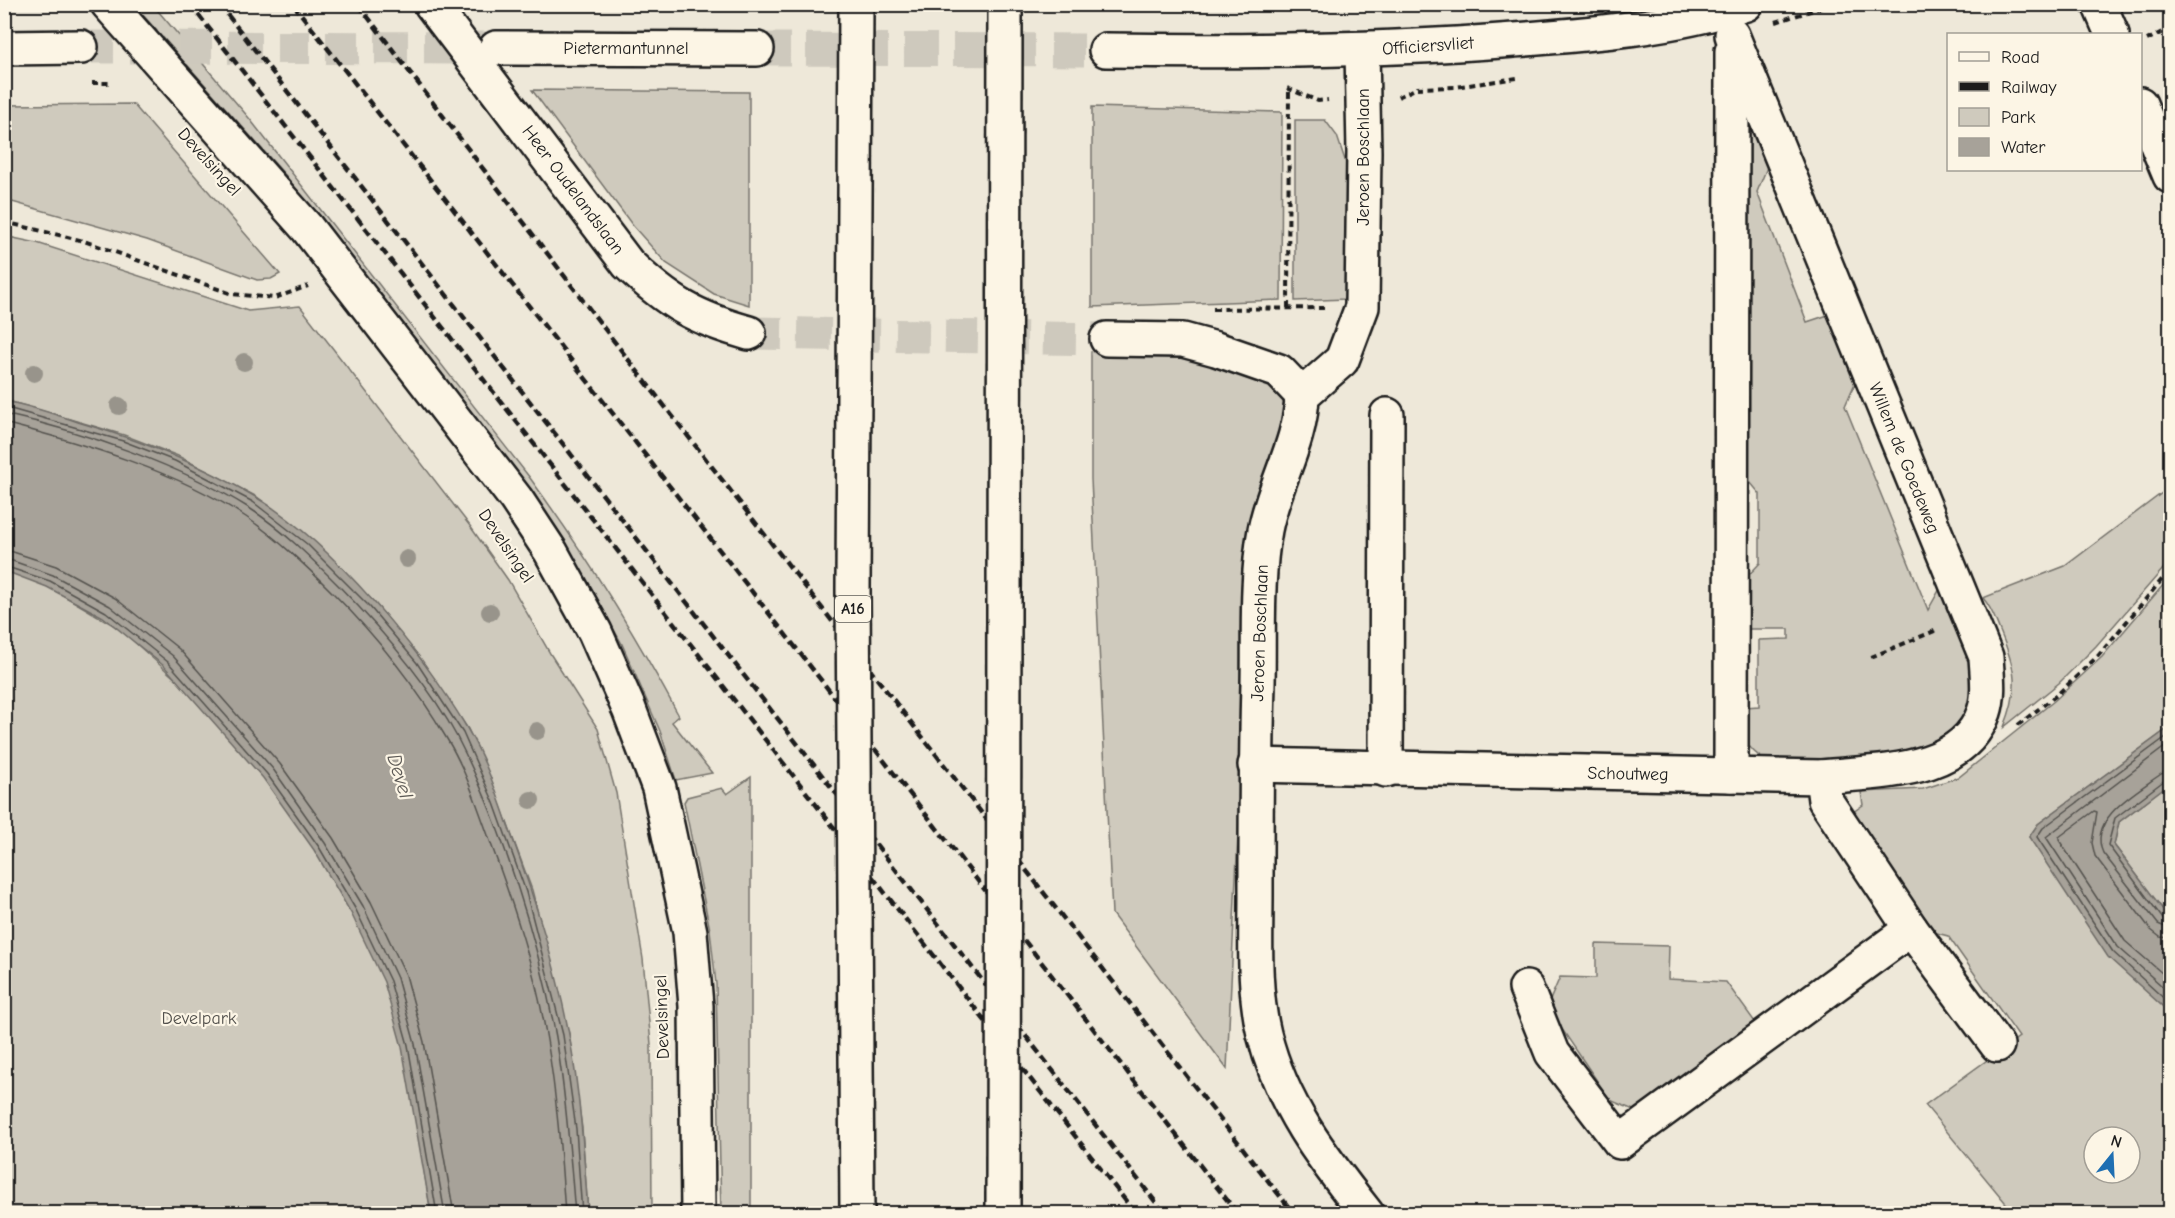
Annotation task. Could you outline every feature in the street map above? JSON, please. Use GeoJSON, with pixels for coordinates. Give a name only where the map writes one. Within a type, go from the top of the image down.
{"type":"FeatureCollection","features":[{"type":"Feature","properties":{"kind":"main road","name":"Develsingel"},"geometry":{"type":"LineString","coordinates":[[108,4],[217,125],[321,246],[516,499],[551,552],[595,632],[630,709],[659,788],[690,932],[696,1006],[698,1214]]}},
{"type":"Feature","properties":{"kind":"main road","name":"Heer Oudelandslaan"},"geometry":{"type":"LineString","coordinates":[[430,4],[628,264],[655,290],[682,309],[715,323],[749,333]]}},
{"type":"Feature","properties":{"kind":"main road","name":"A16"},"geometry":{"type":"LineString","coordinates":[[856,4],[852,589],[857,1214]]}},
{"type":"Feature","properties":{"kind":"main road"},"geometry":{"type":"LineString","coordinates":[[1004,1214],[1005,4]]}},
{"type":"Feature","properties":{"kind":"main road"},"geometry":{"type":"LineString","coordinates":[[2099,4],[2112,33]]}},
{"type":"Feature","properties":{"kind":"main road"},"geometry":{"type":"LineString","coordinates":[[1731,775],[1735,17]]}},
{"type":"Feature","properties":{"kind":"main road","name":"Officiersvliet"},"geometry":{"type":"LineString","coordinates":[[1106,50],[1362,50],[1558,36],[1735,17]]}},
{"type":"Feature","properties":{"kind":"main road","name":"Willem de Goedeweg"},"geometry":{"type":"LineString","coordinates":[[1735,17],[1968,618],[1986,657],[1988,687],[1984,712],[1966,741],[1952,751],[1923,765],[1822,777]]}},
{"type":"Feature","properties":{"kind":"main road"},"geometry":{"type":"LineString","coordinates":[[4,48],[81,47]]}},
{"type":"Feature","properties":{"kind":"main road","name":"Pietermantunnel"},"geometry":{"type":"LineString","coordinates":[[496,48],[757,49]]}},
{"type":"Feature","properties":{"kind":"main road","name":"Jeroen Boschlaan"},"geometry":{"type":"LineString","coordinates":[[1362,50],[1364,152],[1362,307],[1342,360],[1302,395],[1301,420],[1296,440],[1282,474],[1265,531],[1256,765],[1256,969],[1264,1033],[1284,1092],[1316,1149],[1367,1214]]}},
{"type":"Feature","properties":{"kind":"main road"},"geometry":{"type":"LineString","coordinates":[[2142,109],[2170,176]]}},
{"type":"Feature","properties":{"kind":"main road"},"geometry":{"type":"LineString","coordinates":[[1107,339],[1130,337],[1183,340],[1216,349],[1279,371],[1302,395]]}},
{"type":"Feature","properties":{"kind":"main road"},"geometry":{"type":"LineString","coordinates":[[1386,770],[1387,415]]}},
{"type":"Feature","properties":{"kind":"main road","name":"Schoutweg"},"geometry":{"type":"LineString","coordinates":[[1256,765],[1386,770],[1822,777]]}},
{"type":"Feature","properties":{"kind":"main road"},"geometry":{"type":"LineString","coordinates":[[1822,777],[1825,800],[1911,929],[1997,1045]]}},
{"type":"Feature","properties":{"kind":"main road"},"geometry":{"type":"LineString","coordinates":[[1526,988],[1552,1053],[1620,1142],[1911,929]]}},
{"type":"Feature","properties":{"kind":"path"},"geometry":{"type":"LineString","coordinates":[[2142,42],[2170,28]]}},
{"type":"Feature","properties":{"kind":"path"},"geometry":{"type":"LineString","coordinates":[[1403,95],[1417,88],[1455,87]]}},
{"type":"Feature","properties":{"kind":"path"},"geometry":{"type":"LineString","coordinates":[[1287,308],[1289,89]]}},
{"type":"Feature","properties":{"kind":"path"},"geometry":{"type":"LineString","coordinates":[[4,222],[84,241],[232,294],[275,298],[308,286]]}},
{"type":"Feature","properties":{"kind":"path"},"geometry":{"type":"LineString","coordinates":[[301,276],[315,295]]}},
{"type":"Feature","properties":{"kind":"path"},"geometry":{"type":"LineString","coordinates":[[1212,309],[1362,307]]}},
{"type":"Feature","properties":{"kind":"path"},"geometry":{"type":"LineString","coordinates":[[1974,730],[2009,732],[2058,694],[2098,656],[2170,570]]}},
{"type":"Feature","properties":{"kind":"path"},"geometry":{"type":"LineString","coordinates":[[1871,657],[1968,618]]}},
{"type":"Feature","properties":{"kind":"green space"},"geometry":{"type":"Polygon","coordinates":[[[134,5],[153,5],[249,118],[530,478],[609,594],[645,654],[679,716],[672,722],[712,773],[676,780],[660,731],[622,644],[565,542],[524,482],[286,176],[134,5]]]}},
{"type":"Feature","properties":{"kind":"green space"},"geometry":{"type":"Polygon","coordinates":[[[532,90],[749,92],[749,305],[714,294],[666,263],[633,226],[532,90]]]}},
{"type":"Feature","properties":{"kind":"green space"},"geometry":{"type":"Polygon","coordinates":[[[133,104],[280,274],[271,279],[257,280],[147,240],[5,200],[5,105],[133,104]]]}},
{"type":"Feature","properties":{"kind":"green space"},"geometry":{"type":"Polygon","coordinates":[[[1092,107],[1282,112],[1281,300],[1092,307],[1092,107]]]}},
{"type":"Feature","properties":{"kind":"green space"},"geometry":{"type":"Polygon","coordinates":[[[1295,120],[1325,120],[1337,136],[1347,166],[1346,299],[1295,301],[1295,120]]]}},
{"type":"Feature","properties":{"kind":"green space"},"geometry":{"type":"Polygon","coordinates":[[[1756,124],[1770,160],[1757,192],[1807,322],[1834,313],[1859,374],[1845,406],[1928,610],[1941,587],[1979,667],[1969,721],[1922,754],[1769,763],[1749,746],[1746,740],[1745,707],[1759,706],[1759,640],[1789,639],[1789,629],[1745,629],[1745,579],[1760,563],[1760,494],[1745,476],[1747,128],[1756,124]]]}},
{"type":"Feature","properties":{"kind":"green space"},"geometry":{"type":"Polygon","coordinates":[[[4,236],[37,243],[248,311],[300,306],[470,526],[508,580],[551,655],[598,729],[616,793],[643,959],[651,1044],[652,1213],[588,1213],[582,1128],[569,1034],[532,890],[499,801],[468,729],[421,659],[375,603],[311,539],[257,497],[178,456],[124,435],[5,400],[4,236]]]}},
{"type":"Feature","properties":{"kind":"green space"},"geometry":{"type":"Polygon","coordinates":[[[1091,352],[1193,354],[1278,382],[1285,396],[1291,420],[1286,440],[1264,474],[1239,813],[1227,1069],[1112,914],[1091,479],[1091,352]]]}},
{"type":"Feature","properties":{"kind":"green space"},"geometry":{"type":"Polygon","coordinates":[[[2170,487],[2170,561],[2096,646],[2059,683],[2004,727],[2014,690],[2013,668],[1995,618],[1983,598],[2065,566],[2170,487]]]}},
{"type":"Feature","properties":{"kind":"green space","name":"Develpark"},"geometry":{"type":"Polygon","coordinates":[[[4,560],[120,629],[310,800],[402,994],[418,1134],[431,1213],[5,1213],[4,560]]]}},
{"type":"Feature","properties":{"kind":"green space"},"geometry":{"type":"Polygon","coordinates":[[[2170,577],[2170,727],[2038,824],[2029,837],[2062,883],[2170,1013],[2170,1213],[2014,1213],[1925,1105],[2019,1037],[1948,936],[1933,932],[1849,815],[1863,805],[1861,792],[1923,789],[1959,777],[2054,701],[2102,657],[2170,577]]]}},
{"type":"Feature","properties":{"kind":"green space"},"geometry":{"type":"Polygon","coordinates":[[[751,777],[751,1213],[721,1213],[716,984],[710,930],[684,802],[687,797],[722,788],[727,794],[751,777]]]}},
{"type":"Feature","properties":{"kind":"green space"},"geometry":{"type":"Polygon","coordinates":[[[2170,783],[2170,919],[2114,845],[2119,822],[2170,783]]]}},
{"type":"Feature","properties":{"kind":"green space"},"geometry":{"type":"Polygon","coordinates":[[[1596,944],[1669,946],[1668,979],[1726,982],[1760,1029],[1638,1112],[1610,1100],[1547,1007],[1560,977],[1596,978],[1596,944]]]}},
{"type":"Feature","properties":{"kind":"water","name":"Devel"},"geometry":{"type":"Polygon","coordinates":[[[4,401],[41,410],[146,445],[212,473],[254,496],[313,540],[343,569],[372,600],[426,666],[467,728],[486,766],[520,858],[544,933],[558,983],[573,1056],[588,1213],[431,1213],[402,1047],[384,982],[351,913],[314,850],[263,778],[164,666],[103,617],[47,587],[5,571],[4,401]]]}},
{"type":"Feature","properties":{"kind":"water"},"geometry":{"type":"Polygon","coordinates":[[[2170,727],[2170,783],[2119,822],[2114,845],[2170,919],[2170,1013],[2108,957],[2029,837],[2038,824],[2170,727]]]}},
{"type":"Feature","properties":{"kind":"tunnel"},"geometry":{"type":"LineString","coordinates":[[81,47],[488,48]]}},
{"type":"Feature","properties":{"kind":"tunnel"},"geometry":{"type":"LineString","coordinates":[[757,49],[1106,50]]}},
{"type":"Feature","properties":{"kind":"tunnel"},"geometry":{"type":"LineString","coordinates":[[749,333],[1107,339]]}},
{"type":"Feature","properties":{"kind":"railway"},"geometry":{"type":"LineString","coordinates":[[190,4],[1136,1214]]}},
{"type":"Feature","properties":{"kind":"railway"},"geometry":{"type":"LineString","coordinates":[[219,4],[1165,1214]]}},
{"type":"Feature","properties":{"kind":"railway"},"geometry":{"type":"LineString","coordinates":[[293,4],[1238,1214]]}},
{"type":"Feature","properties":{"kind":"railway"},"geometry":{"type":"LineString","coordinates":[[358,4],[610,336],[1294,1214]]}}]}
